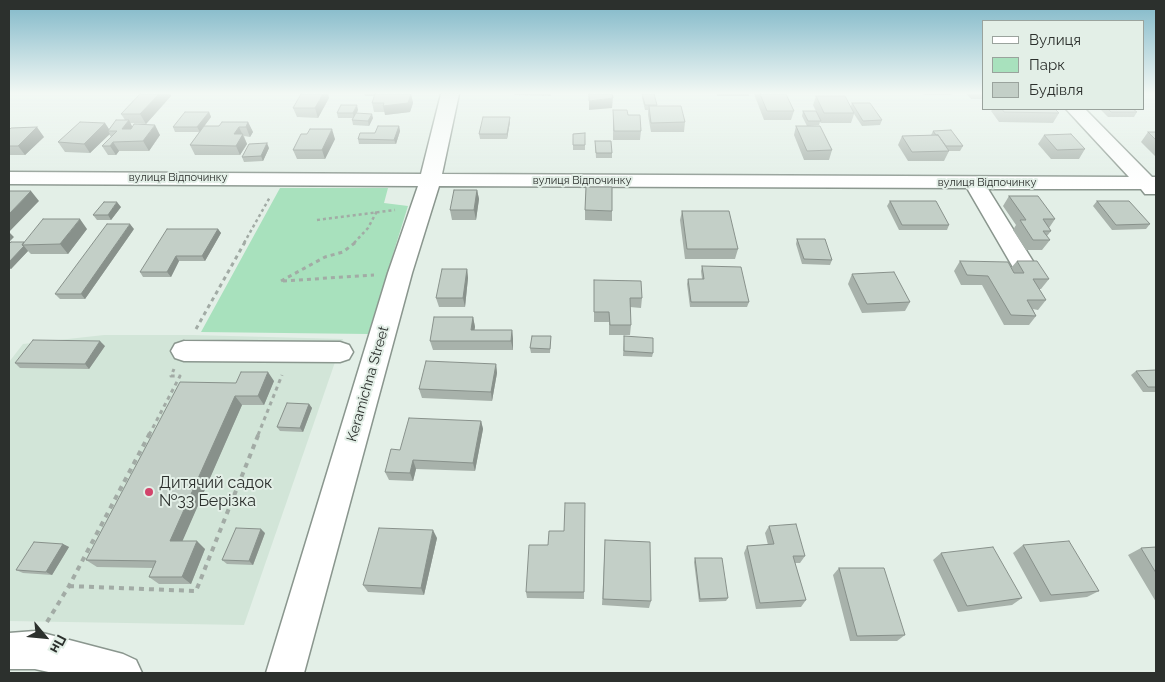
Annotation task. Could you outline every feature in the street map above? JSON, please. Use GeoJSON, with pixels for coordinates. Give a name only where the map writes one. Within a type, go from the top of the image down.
{"type":"FeatureCollection","features":[{"type":"Feature","properties":{"kind":"street","name":"Keramichna Street"},"geometry":{"type":"LineString","coordinates":[[285,673],[400,273],[430,181],[443,126]]}},
{"type":"Feature","properties":{"kind":"street"},"geometry":{"type":"LineString","coordinates":[[1092,126],[1153,186]]}},
{"type":"Feature","properties":{"kind":"street","name":"вулиця Відпочинку"},"geometry":{"type":"LineString","coordinates":[[9,178],[974,183],[1153,186]]}},
{"type":"Feature","properties":{"kind":"street"},"geometry":{"type":"LineString","coordinates":[[974,183],[1022,263]]}},
{"type":"Feature","properties":{"kind":"street"},"geometry":{"type":"LineString","coordinates":[[184,351],[340,352]]}},
{"type":"Feature","properties":{"kind":"street"},"geometry":{"type":"LineString","coordinates":[[22,650],[122,673]]}},
{"type":"Feature","properties":{"kind":"path"},"geometry":{"type":"LineString","coordinates":[[22,650],[47,622],[69,586],[180,376],[171,376],[280,179]]}},
{"type":"Feature","properties":{"kind":"path"},"geometry":{"type":"LineString","coordinates":[[318,220],[377,211],[421,210]]}},
{"type":"Feature","properties":{"kind":"path"},"geometry":{"type":"LineString","coordinates":[[377,211],[368,228],[357,241],[343,252],[325,258],[282,281],[400,273]]}},
{"type":"Feature","properties":{"kind":"path"},"geometry":{"type":"LineString","coordinates":[[69,586],[196,591],[292,352]]}},
{"type":"Feature","properties":{"kind":"shaded area","name":"Дитячий садок №33 Берізка"},"geometry":{"type":"Polygon","coordinates":[[[104,335],[343,339],[244,625],[9,621],[9,362],[23,344],[104,335]]]}},
{"type":"Feature","properties":{"kind":"green space"},"geometry":{"type":"Polygon","coordinates":[[[280,188],[388,188],[384,203],[408,206],[368,334],[201,332],[280,188]]]}},
{"type":"Feature","properties":{"kind":"building"},"geometry":{"type":"Polygon","coordinates":[[[76,126],[102,126],[84,144],[58,142],[76,126]]]}},
{"type":"Feature","properties":{"kind":"building"},"geometry":{"type":"Polygon","coordinates":[[[112,126],[124,126],[122,129],[131,129],[133,126],[154,126],[143,141],[113,142],[110,146],[102,146],[117,131],[108,131],[112,126]]]}},
{"type":"Feature","properties":{"kind":"building"},"geometry":{"type":"Polygon","coordinates":[[[174,126],[198,126],[197,127],[173,127],[174,126]]]}},
{"type":"Feature","properties":{"kind":"building"},"geometry":{"type":"Polygon","coordinates":[[[204,126],[246,126],[239,127],[234,134],[243,134],[236,146],[190,145],[204,126]]]}},
{"type":"Feature","properties":{"kind":"building"},"geometry":{"type":"Polygon","coordinates":[[[378,126],[399,126],[394,140],[358,139],[360,133],[375,133],[378,126]]]}},
{"type":"Feature","properties":{"kind":"building"},"geometry":{"type":"Polygon","coordinates":[[[481,126],[508,126],[507,134],[479,134],[481,126]]]}},
{"type":"Feature","properties":{"kind":"building"},"geometry":{"type":"Polygon","coordinates":[[[614,126],[641,126],[641,131],[614,131],[614,126]]]}},
{"type":"Feature","properties":{"kind":"building"},"geometry":{"type":"Polygon","coordinates":[[[796,126],[820,126],[832,150],[807,151],[796,126]]]}},
{"type":"Feature","properties":{"kind":"building"},"geometry":{"type":"Polygon","coordinates":[[[37,127],[18,146],[9,146],[9,130],[11,128],[37,127]]]}},
{"type":"Feature","properties":{"kind":"building"},"geometry":{"type":"Polygon","coordinates":[[[310,129],[332,129],[322,150],[293,150],[301,134],[307,134],[310,129]]]}},
{"type":"Feature","properties":{"kind":"building"},"geometry":{"type":"Polygon","coordinates":[[[951,130],[963,146],[946,146],[933,131],[951,130]]]}},
{"type":"Feature","properties":{"kind":"building"},"geometry":{"type":"Polygon","coordinates":[[[1148,132],[1156,132],[1156,140],[1148,132]]]}},
{"type":"Feature","properties":{"kind":"building"},"geometry":{"type":"Polygon","coordinates":[[[585,133],[585,145],[573,145],[573,134],[585,133]]]}},
{"type":"Feature","properties":{"kind":"building"},"geometry":{"type":"Polygon","coordinates":[[[1071,134],[1085,149],[1057,150],[1044,135],[1071,134]]]}},
{"type":"Feature","properties":{"kind":"building"},"geometry":{"type":"Polygon","coordinates":[[[938,135],[949,151],[912,152],[902,136],[938,135]]]}},
{"type":"Feature","properties":{"kind":"building"},"geometry":{"type":"Polygon","coordinates":[[[595,141],[611,141],[612,153],[596,153],[595,141]]]}},
{"type":"Feature","properties":{"kind":"building"},"geometry":{"type":"Polygon","coordinates":[[[267,143],[261,156],[242,157],[249,144],[267,143]]]}},
{"type":"Feature","properties":{"kind":"building"},"geometry":{"type":"Polygon","coordinates":[[[586,187],[612,187],[612,211],[585,210],[586,187]]]}},
{"type":"Feature","properties":{"kind":"building"},"geometry":{"type":"Polygon","coordinates":[[[454,190],[477,190],[474,210],[450,210],[454,190]]]}},
{"type":"Feature","properties":{"kind":"building"},"geometry":{"type":"Polygon","coordinates":[[[9,191],[31,191],[9,214],[9,191]]]}},
{"type":"Feature","properties":{"kind":"building"},"geometry":{"type":"Polygon","coordinates":[[[1009,196],[1038,196],[1055,219],[1043,219],[1051,231],[1043,231],[1050,240],[1033,240],[1020,220],[1026,220],[1009,196]]]}},
{"type":"Feature","properties":{"kind":"building"},"geometry":{"type":"Polygon","coordinates":[[[890,201],[936,201],[949,225],[902,225],[890,201]]]}},
{"type":"Feature","properties":{"kind":"building"},"geometry":{"type":"Polygon","coordinates":[[[1097,201],[1129,201],[1150,224],[1116,225],[1097,201]]]}},
{"type":"Feature","properties":{"kind":"building"},"geometry":{"type":"Polygon","coordinates":[[[104,202],[117,202],[108,215],[93,215],[104,202]]]}},
{"type":"Feature","properties":{"kind":"building"},"geometry":{"type":"Polygon","coordinates":[[[682,211],[729,211],[738,249],[687,249],[682,211]]]}},
{"type":"Feature","properties":{"kind":"building"},"geometry":{"type":"Polygon","coordinates":[[[43,219],[80,219],[60,244],[22,245],[43,219]]]}},
{"type":"Feature","properties":{"kind":"building"},"geometry":{"type":"Polygon","coordinates":[[[107,224],[130,224],[81,294],[55,294],[107,224]]]}},
{"type":"Feature","properties":{"kind":"building"},"geometry":{"type":"Polygon","coordinates":[[[167,229],[218,229],[202,256],[176,256],[167,272],[140,272],[167,229]]]}},
{"type":"Feature","properties":{"kind":"building"},"geometry":{"type":"Polygon","coordinates":[[[797,239],[825,239],[832,260],[804,259],[797,239]]]}},
{"type":"Feature","properties":{"kind":"building"},"geometry":{"type":"Polygon","coordinates":[[[11,242],[24,242],[22,245],[24,246],[9,262],[9,244],[11,242]]]}},
{"type":"Feature","properties":{"kind":"building"},"geometry":{"type":"Polygon","coordinates":[[[960,261],[1008,262],[1014,273],[1024,273],[1017,261],[1037,261],[1049,279],[1033,279],[1046,300],[1027,300],[1036,316],[1011,315],[988,276],[967,275],[960,261]]]}},
{"type":"Feature","properties":{"kind":"building"},"geometry":{"type":"Polygon","coordinates":[[[702,266],[741,267],[749,302],[691,302],[688,279],[704,279],[702,266]]]}},
{"type":"Feature","properties":{"kind":"building"},"geometry":{"type":"Polygon","coordinates":[[[442,269],[467,269],[463,298],[436,298],[442,269]]]}},
{"type":"Feature","properties":{"kind":"building"},"geometry":{"type":"Polygon","coordinates":[[[894,272],[910,302],[867,304],[852,274],[894,272]]]}},
{"type":"Feature","properties":{"kind":"building"},"geometry":{"type":"Polygon","coordinates":[[[594,280],[641,281],[642,298],[630,298],[631,325],[610,325],[609,312],[594,312],[594,280]]]}},
{"type":"Feature","properties":{"kind":"building"},"geometry":{"type":"Polygon","coordinates":[[[434,317],[473,317],[471,330],[512,330],[511,341],[430,341],[434,317]]]}},
{"type":"Feature","properties":{"kind":"building"},"geometry":{"type":"Polygon","coordinates":[[[532,336],[551,336],[550,349],[530,348],[532,336]]]}},
{"type":"Feature","properties":{"kind":"building"},"geometry":{"type":"Polygon","coordinates":[[[624,336],[653,338],[653,353],[624,351],[624,336]]]}},
{"type":"Feature","properties":{"kind":"building"},"geometry":{"type":"Polygon","coordinates":[[[33,340],[100,341],[85,364],[15,363],[33,340]]]}},
{"type":"Feature","properties":{"kind":"building"},"geometry":{"type":"Polygon","coordinates":[[[426,361],[496,364],[491,392],[419,389],[426,361]]]}},
{"type":"Feature","properties":{"kind":"building"},"geometry":{"type":"Polygon","coordinates":[[[1156,370],[1156,387],[1148,387],[1136,371],[1156,370]]]}},
{"type":"Feature","properties":{"kind":"building"},"geometry":{"type":"Polygon","coordinates":[[[241,372],[268,372],[258,396],[235,396],[170,541],[197,541],[182,577],[149,577],[156,561],[86,560],[180,382],[236,383],[241,372]]]}},
{"type":"Feature","properties":{"kind":"building"},"geometry":{"type":"Polygon","coordinates":[[[287,403],[309,404],[300,428],[277,427],[287,403]]]}},
{"type":"Feature","properties":{"kind":"building"},"geometry":{"type":"Polygon","coordinates":[[[409,418],[481,421],[473,463],[413,460],[410,473],[385,472],[391,449],[400,450],[409,418]]]}},
{"type":"Feature","properties":{"kind":"building"},"geometry":{"type":"Polygon","coordinates":[[[565,503],[585,503],[584,592],[526,592],[529,545],[548,545],[549,531],[564,531],[565,503]]]}},
{"type":"Feature","properties":{"kind":"building"},"geometry":{"type":"Polygon","coordinates":[[[796,524],[805,556],[793,556],[806,600],[760,603],[747,546],[774,544],[769,526],[796,524]]]}},
{"type":"Feature","properties":{"kind":"building"},"geometry":{"type":"Polygon","coordinates":[[[236,528],[261,529],[249,561],[222,560],[236,528]]]}},
{"type":"Feature","properties":{"kind":"building"},"geometry":{"type":"Polygon","coordinates":[[[379,528],[433,530],[421,588],[363,585],[379,528]]]}},
{"type":"Feature","properties":{"kind":"building"},"geometry":{"type":"Polygon","coordinates":[[[605,540],[650,542],[651,601],[603,599],[605,540]]]}},
{"type":"Feature","properties":{"kind":"building"},"geometry":{"type":"Polygon","coordinates":[[[1069,541],[1099,591],[1051,595],[1023,545],[1069,541]]]}},
{"type":"Feature","properties":{"kind":"building"},"geometry":{"type":"Polygon","coordinates":[[[34,542],[63,544],[46,572],[16,570],[34,542]]]}},
{"type":"Feature","properties":{"kind":"building"},"geometry":{"type":"Polygon","coordinates":[[[993,547],[1022,598],[967,606],[941,553],[993,547]]]}},
{"type":"Feature","properties":{"kind":"building"},"geometry":{"type":"Polygon","coordinates":[[[1156,547],[1156,573],[1141,548],[1156,547]]]}},
{"type":"Feature","properties":{"kind":"building"},"geometry":{"type":"Polygon","coordinates":[[[695,558],[722,558],[728,598],[700,599],[695,558]]]}},
{"type":"Feature","properties":{"kind":"building"},"geometry":{"type":"Polygon","coordinates":[[[839,568],[884,568],[905,635],[857,636],[839,568]]]}},
{"type":"Feature","properties":{"kind":"place","name":"Дитячий садок №33 Берізка"},"geometry":{"type":"Point","coordinates":[149,492]}}]}
